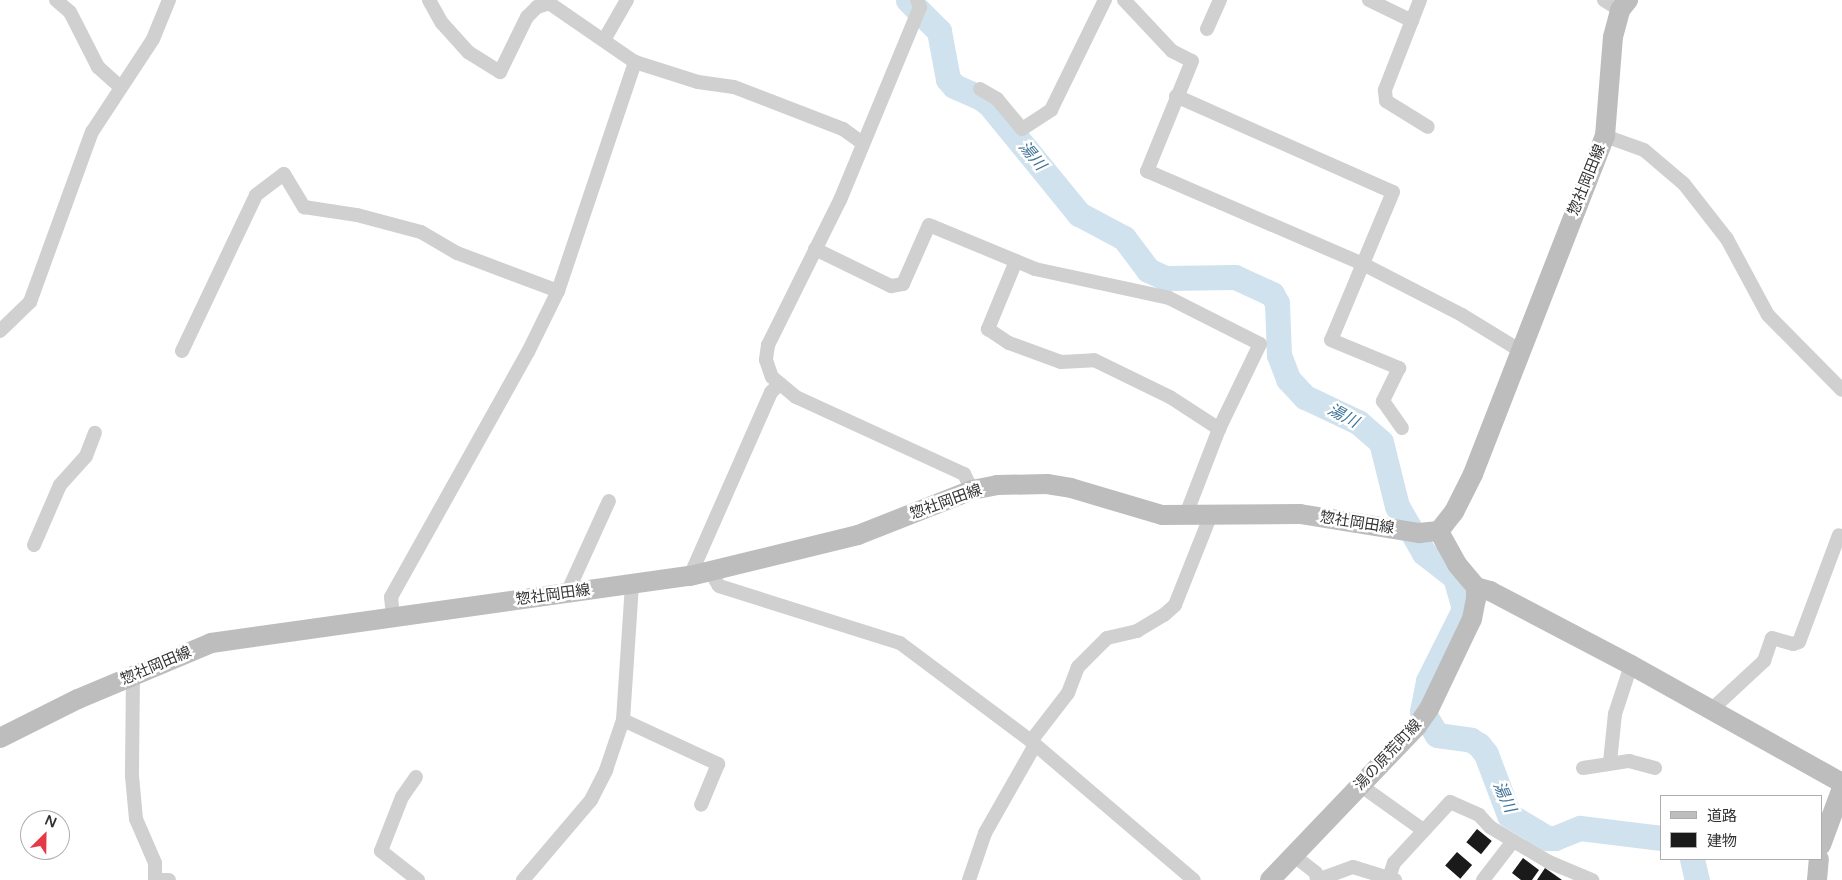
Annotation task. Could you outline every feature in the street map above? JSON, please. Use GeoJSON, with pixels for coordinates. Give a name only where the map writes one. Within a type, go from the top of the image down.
{"type":"FeatureCollection","features":[{"type":"Feature","properties":{"kind":"main road","name":"惣社岡田線"},"geometry":{"type":"LineString","coordinates":[[0,738],[133,675],[211,643],[393,616],[690,576],[858,535],[972,490],[1018,483],[1047,484],[1071,488],[1140,510],[1185,517],[1300,514],[1418,533],[1439,531],[1454,512],[1473,474],[1605,136],[1618,3]]}},
{"type":"Feature","properties":{"kind":"main road"},"geometry":{"type":"LineString","coordinates":[[1439,531],[1457,564],[1476,587],[1490,591],[1631,665],[1710,711],[1842,783]]}},
{"type":"Feature","properties":{"kind":"main road","name":"湯の原荒町線"},"geometry":{"type":"LineString","coordinates":[[1270,880],[1417,726],[1429,710],[1472,619],[1476,587]]}},
{"type":"Feature","properties":{"kind":"main road"},"geometry":{"type":"LineString","coordinates":[[1822,842],[1842,788]]}},
{"type":"Feature","properties":{"kind":"main road"},"geometry":{"type":"LineString","coordinates":[[1818,880],[1819,860]]}},
{"type":"Feature","properties":{"kind":"street"},"geometry":{"type":"LineString","coordinates":[[56,0],[70,12],[98,67],[120,87]]}},
{"type":"Feature","properties":{"kind":"street"},"geometry":{"type":"LineString","coordinates":[[0,331],[30,302],[92,132],[120,87],[153,40],[169,0]]}},
{"type":"Feature","properties":{"kind":"street"},"geometry":{"type":"LineString","coordinates":[[429,0],[442,24],[468,52],[500,72],[527,17],[537,7],[549,3],[635,62],[698,82],[734,87],[843,129],[861,142]]}},
{"type":"Feature","properties":{"kind":"street"},"geometry":{"type":"LineString","coordinates":[[604,40],[627,0]]}},
{"type":"Feature","properties":{"kind":"street"},"geometry":{"type":"LineString","coordinates":[[917,0],[920,7],[861,142],[840,200],[768,345],[766,360],[772,377],[796,397],[964,474],[972,490]]}},
{"type":"Feature","properties":{"kind":"street"},"geometry":{"type":"LineString","coordinates":[[980,90],[996,100],[1022,129],[1051,110],[1105,0]]}},
{"type":"Feature","properties":{"kind":"street"},"geometry":{"type":"LineString","coordinates":[[1124,0],[1172,51],[1192,61],[1176,96],[1147,171],[1361,263],[1462,315],[1521,351]]}},
{"type":"Feature","properties":{"kind":"street"},"geometry":{"type":"LineString","coordinates":[[1207,29],[1220,0]]}},
{"type":"Feature","properties":{"kind":"street"},"geometry":{"type":"LineString","coordinates":[[1369,0],[1412,21]]}},
{"type":"Feature","properties":{"kind":"street"},"geometry":{"type":"LineString","coordinates":[[1420,0],[1385,90],[1386,101],[1428,127]]}},
{"type":"Feature","properties":{"kind":"street"},"geometry":{"type":"LineString","coordinates":[[393,616],[391,596],[505,394],[558,291],[635,62]]}},
{"type":"Feature","properties":{"kind":"street"},"geometry":{"type":"LineString","coordinates":[[1176,96],[1393,192],[1361,263],[1331,340],[1399,368],[1383,401],[1402,428]]}},
{"type":"Feature","properties":{"kind":"street"},"geometry":{"type":"LineString","coordinates":[[1605,136],[1644,150],[1684,184],[1726,239],[1768,315],[1842,390]]}},
{"type":"Feature","properties":{"kind":"street"},"geometry":{"type":"LineString","coordinates":[[182,351],[256,195],[284,174],[304,207],[399,225],[421,232],[457,253],[558,291]]}},
{"type":"Feature","properties":{"kind":"street"},"geometry":{"type":"LineString","coordinates":[[815,249],[891,286],[903,284],[929,225],[1035,269],[1169,298],[1260,344],[1219,429],[1185,517]]}},
{"type":"Feature","properties":{"kind":"street"},"geometry":{"type":"LineString","coordinates":[[1016,261],[988,329],[1009,343],[1061,362],[1094,360],[1170,397],[1219,429]]}},
{"type":"Feature","properties":{"kind":"street"},"geometry":{"type":"LineString","coordinates":[[690,576],[771,392],[780,384]]}},
{"type":"Feature","properties":{"kind":"street"},"geometry":{"type":"LineString","coordinates":[[34,545],[60,485],[86,456],[95,433]]}},
{"type":"Feature","properties":{"kind":"street"},"geometry":{"type":"LineString","coordinates":[[567,593],[609,501]]}},
{"type":"Feature","properties":{"kind":"street"},"geometry":{"type":"LineString","coordinates":[[969,880],[985,834],[1033,743],[1068,693],[1078,667],[1107,638],[1137,631],[1164,615],[1175,605],[1210,517]]}},
{"type":"Feature","properties":{"kind":"street"},"geometry":{"type":"LineString","coordinates":[[1710,711],[1764,661],[1772,638],[1792,644],[1799,642],[1839,535]]}},
{"type":"Feature","properties":{"kind":"street"},"geometry":{"type":"LineString","coordinates":[[710,571],[719,586],[900,643],[1033,743],[1194,880]]}},
{"type":"Feature","properties":{"kind":"street"},"geometry":{"type":"LineString","coordinates":[[526,879],[591,800],[606,770],[623,720],[632,584]]}},
{"type":"Feature","properties":{"kind":"street"},"geometry":{"type":"LineString","coordinates":[[1610,762],[1615,714],[1631,665]]}},
{"type":"Feature","properties":{"kind":"street"},"geometry":{"type":"LineString","coordinates":[[133,675],[132,776],[136,820],[155,863],[155,880]]}},
{"type":"Feature","properties":{"kind":"street"},"geometry":{"type":"LineString","coordinates":[[623,720],[718,764],[701,806]]}},
{"type":"Feature","properties":{"kind":"street"},"geometry":{"type":"LineString","coordinates":[[1584,768],[1610,762],[1628,761],[1655,768]]}},
{"type":"Feature","properties":{"kind":"street"},"geometry":{"type":"LineString","coordinates":[[416,777],[402,797],[381,851],[418,880]]}},
{"type":"Feature","properties":{"kind":"street"},"geometry":{"type":"LineString","coordinates":[[1360,785],[1423,830]]}},
{"type":"Feature","properties":{"kind":"street"},"geometry":{"type":"LineString","coordinates":[[1293,855],[1316,874],[1317,880],[1353,867],[1392,879],[1394,863],[1450,802],[1479,815],[1490,827],[1549,862],[1589,880]]}},
{"type":"Feature","properties":{"kind":"street"},"geometry":{"type":"LineString","coordinates":[[1482,880],[1513,841]]}},
{"type":"Feature","properties":{"kind":"street"},"geometry":{"type":"LineString","coordinates":[[162,880],[169,880]]}},
{"type":"Feature","properties":{"kind":"building"},"geometry":{"type":"Polygon","coordinates":[[[1477,829],[1492,841],[1481,854],[1466,842],[1477,829]]]}},
{"type":"Feature","properties":{"kind":"building"},"geometry":{"type":"Polygon","coordinates":[[[1457,852],[1472,865],[1460,879],[1445,866],[1457,852]]]}},
{"type":"Feature","properties":{"kind":"building"},"geometry":{"type":"Polygon","coordinates":[[[1523,858],[1539,870],[1532,880],[1521,880],[1512,873],[1523,858]]]}},
{"type":"Feature","properties":{"kind":"building"},"geometry":{"type":"Polygon","coordinates":[[[1545,868],[1562,880],[1537,880],[1545,868]]]}},
{"type":"Feature","properties":{"kind":"waterway","name":"湯川"},"geometry":{"type":"LineString","coordinates":[[908,0],[939,31],[948,79],[954,86],[981,98],[990,105],[1079,214],[1124,238],[1148,270],[1165,278],[1235,277],[1272,294],[1277,303],[1279,355],[1288,379],[1305,397],[1358,422],[1381,442],[1397,506],[1424,553],[1455,577],[1464,609],[1428,681],[1422,711],[1437,735],[1471,740],[1479,745],[1486,754],[1509,815],[1547,838],[1555,838],[1580,828],[1660,838]]}},
{"type":"Feature","properties":{"kind":"waterway","name":"湯川"},"geometry":{"type":"LineString","coordinates":[[1692,860],[1697,880]]}}]}
